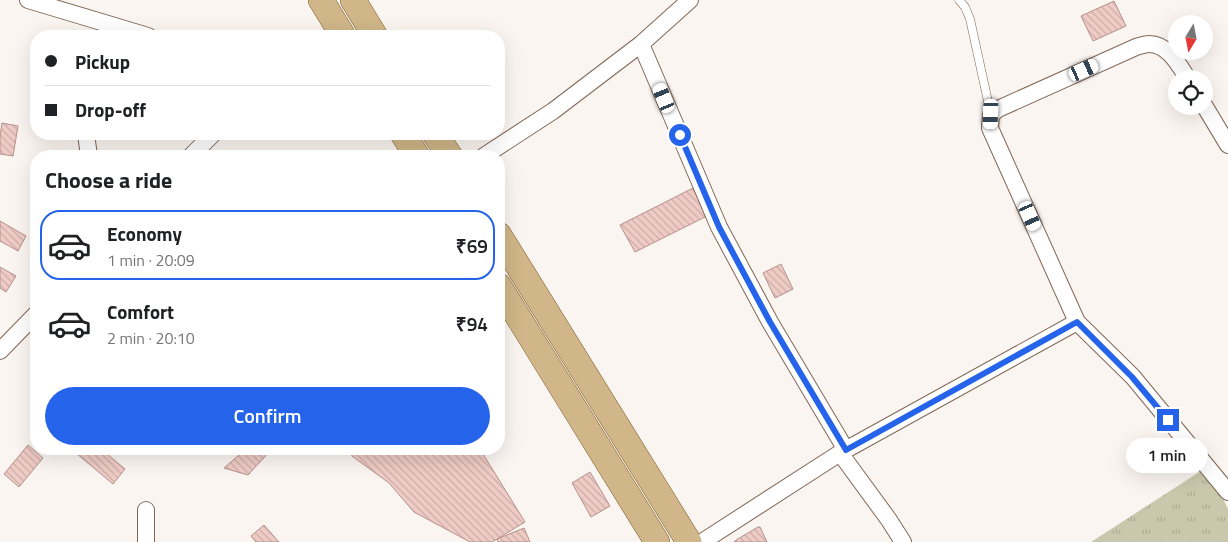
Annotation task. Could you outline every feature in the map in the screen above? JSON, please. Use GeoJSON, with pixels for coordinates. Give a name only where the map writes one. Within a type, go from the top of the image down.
{"type":"FeatureCollection","features":[{"type":"Feature","properties":{"kind":"main road"},"geometry":{"type":"LineString","coordinates":[[321,0],[339,30]]}},
{"type":"Feature","properties":{"kind":"main road"},"geometry":{"type":"LineString","coordinates":[[353,0],[371,30]]}},
{"type":"Feature","properties":{"kind":"main road"},"geometry":{"type":"LineString","coordinates":[[505,245],[689,542]]}},
{"type":"Feature","properties":{"kind":"main road"},"geometry":{"type":"LineString","coordinates":[[505,296],[657,542]]}},
{"type":"Feature","properties":{"kind":"street"},"geometry":{"type":"LineString","coordinates":[[28,0],[106,30]]}},
{"type":"Feature","properties":{"kind":"street"},"geometry":{"type":"LineString","coordinates":[[493,150],[553,111],[641,44],[690,0]]}},
{"type":"Feature","properties":{"kind":"street"},"geometry":{"type":"LineString","coordinates":[[641,44],[719,227],[843,451],[903,542]]}},
{"type":"Feature","properties":{"kind":"street"},"geometry":{"type":"LineString","coordinates":[[1182,70],[1175,58],[1162,48],[1150,44],[1136,47],[998,109],[991,114],[990,128],[1077,322],[1132,377],[1228,492]]}},
{"type":"Feature","properties":{"kind":"street"},"geometry":{"type":"LineString","coordinates":[[1210,115],[1228,145]]}},
{"type":"Feature","properties":{"kind":"street"},"geometry":{"type":"LineString","coordinates":[[197,150],[207,140]]}},
{"type":"Feature","properties":{"kind":"street"},"geometry":{"type":"LineString","coordinates":[[0,351],[30,320]]}},
{"type":"Feature","properties":{"kind":"street"},"geometry":{"type":"LineString","coordinates":[[702,542],[843,451],[1077,322]]}},
{"type":"Feature","properties":{"kind":"street"},"geometry":{"type":"LineString","coordinates":[[146,510],[146,542]]}},
{"type":"Feature","properties":{"kind":"lane"},"geometry":{"type":"LineString","coordinates":[[959,0],[970,19],[991,114]]}},
{"type":"Feature","properties":{"kind":"green space"},"geometry":{"type":"Polygon","coordinates":[[[1207,467],[1228,509],[1228,542],[1091,542],[1207,467]]]}},
{"type":"Feature","properties":{"kind":"building"},"geometry":{"type":"Polygon","coordinates":[[[1114,1],[1126,26],[1093,41],[1081,16],[1114,1]]]}},
{"type":"Feature","properties":{"kind":"building"},"geometry":{"type":"Polygon","coordinates":[[[2,123],[18,126],[13,156],[0,154],[2,123]]]}},
{"type":"Feature","properties":{"kind":"building"},"geometry":{"type":"Polygon","coordinates":[[[693,188],[707,216],[635,252],[620,225],[693,188]]]}},
{"type":"Feature","properties":{"kind":"building"},"geometry":{"type":"Polygon","coordinates":[[[0,221],[26,236],[18,251],[0,241],[0,221]]]}},
{"type":"Feature","properties":{"kind":"building"},"geometry":{"type":"Polygon","coordinates":[[[781,264],[793,289],[775,298],[763,273],[781,264]]]}},
{"type":"Feature","properties":{"kind":"building"},"geometry":{"type":"Polygon","coordinates":[[[0,267],[16,276],[6,292],[0,288],[0,267]]]}},
{"type":"Feature","properties":{"kind":"building"},"geometry":{"type":"Polygon","coordinates":[[[28,445],[30,447],[30,455],[40,455],[43,458],[19,487],[4,474],[28,445]]]}},
{"type":"Feature","properties":{"kind":"building"},"geometry":{"type":"Polygon","coordinates":[[[78,455],[108,455],[125,469],[113,484],[78,455]]]}},
{"type":"Feature","properties":{"kind":"building"},"geometry":{"type":"Polygon","coordinates":[[[239,455],[266,455],[248,475],[224,468],[239,455]]]}},
{"type":"Feature","properties":{"kind":"building"},"geometry":{"type":"Polygon","coordinates":[[[484,455],[525,522],[492,542],[470,542],[414,512],[389,483],[352,456],[484,455]]]}},
{"type":"Feature","properties":{"kind":"building"},"geometry":{"type":"Polygon","coordinates":[[[590,472],[610,506],[591,517],[572,483],[590,472]]]}},
{"type":"Feature","properties":{"kind":"building"},"geometry":{"type":"Polygon","coordinates":[[[264,525],[279,542],[256,542],[251,536],[264,525]]]}},
{"type":"Feature","properties":{"kind":"building"},"geometry":{"type":"Polygon","coordinates":[[[760,527],[767,542],[734,542],[736,540],[760,527]]]}},
{"type":"Feature","properties":{"kind":"building"},"geometry":{"type":"Polygon","coordinates":[[[524,528],[530,542],[498,542],[497,539],[524,528]]]}},
{"type":"Feature","properties":{"kind":"route"},"geometry":{"type":"LineString","coordinates":[[680,135],[719,227],[770,322],[846,450],[1077,322],[1132,377],[1168,420]]}}]}
